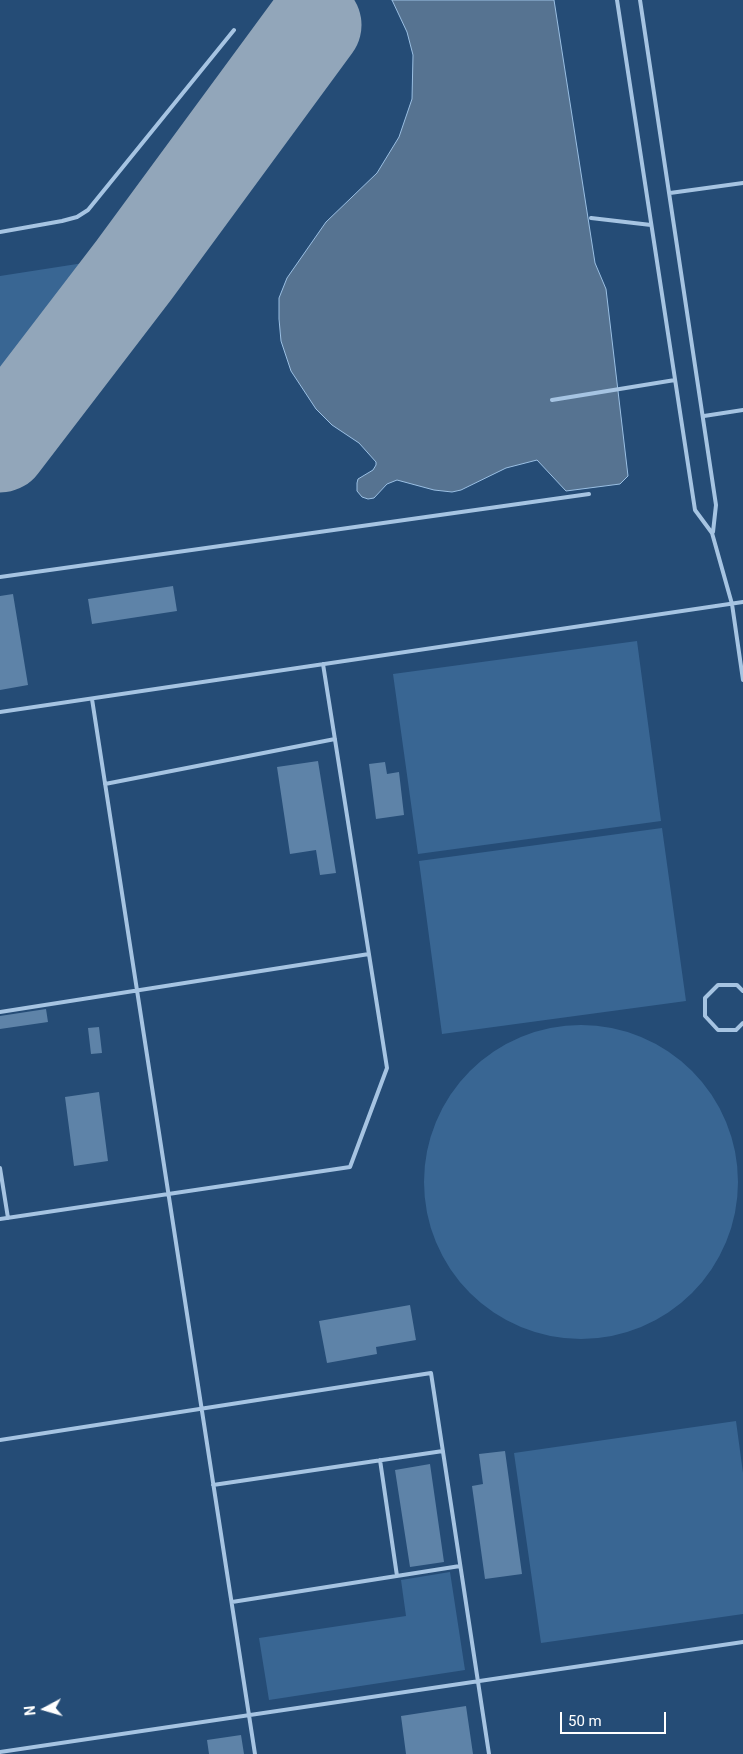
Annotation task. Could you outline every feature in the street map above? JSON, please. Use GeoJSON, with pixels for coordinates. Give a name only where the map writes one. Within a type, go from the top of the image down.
{"type":"FeatureCollection","features":[{"type":"Feature","properties":{"kind":"lane"},"geometry":{"type":"LineString","coordinates":[[617,0],[695,510],[712,533],[732,604],[743,680]]}},
{"type":"Feature","properties":{"kind":"lane"},"geometry":{"type":"LineString","coordinates":[[640,0],[704,416],[716,505],[712,533]]}},
{"type":"Feature","properties":{"kind":"lane"},"geometry":{"type":"LineString","coordinates":[[0,232],[62,221],[77,217],[88,210],[234,30]]}},
{"type":"Feature","properties":{"kind":"lane"},"geometry":{"type":"LineString","coordinates":[[670,193],[743,183]]}},
{"type":"Feature","properties":{"kind":"lane"},"geometry":{"type":"LineString","coordinates":[[591,218],[652,225]]}},
{"type":"Feature","properties":{"kind":"lane"},"geometry":{"type":"LineString","coordinates":[[552,400],[675,380]]}},
{"type":"Feature","properties":{"kind":"lane"},"geometry":{"type":"LineString","coordinates":[[704,416],[743,410]]}},
{"type":"Feature","properties":{"kind":"lane"},"geometry":{"type":"LineString","coordinates":[[0,578],[589,494]]}},
{"type":"Feature","properties":{"kind":"lane"},"geometry":{"type":"LineString","coordinates":[[0,712],[743,602]]}},
{"type":"Feature","properties":{"kind":"lane"},"geometry":{"type":"LineString","coordinates":[[0,1219],[350,1167],[387,1068],[323,664]]}},
{"type":"Feature","properties":{"kind":"lane"},"geometry":{"type":"LineString","coordinates":[[92,699],[255,1754]]}},
{"type":"Feature","properties":{"kind":"lane"},"geometry":{"type":"LineString","coordinates":[[105,784],[335,739]]}},
{"type":"Feature","properties":{"kind":"lane"},"geometry":{"type":"LineString","coordinates":[[0,1012],[369,954]]}},
{"type":"Feature","properties":{"kind":"lane"},"geometry":{"type":"LineString","coordinates":[[743,991],[737,985],[718,985],[705,998],[705,1016],[718,1030],[736,1030],[743,1023]]}},
{"type":"Feature","properties":{"kind":"lane"},"geometry":{"type":"LineString","coordinates":[[0,1168],[8,1218]]}},
{"type":"Feature","properties":{"kind":"lane"},"geometry":{"type":"LineString","coordinates":[[0,1440],[431,1373],[489,1754]]}},
{"type":"Feature","properties":{"kind":"lane"},"geometry":{"type":"LineString","coordinates":[[214,1485],[443,1451]]}},
{"type":"Feature","properties":{"kind":"lane"},"geometry":{"type":"LineString","coordinates":[[380,1460],[397,1576]]}},
{"type":"Feature","properties":{"kind":"lane"},"geometry":{"type":"LineString","coordinates":[[232,1602],[460,1566]]}},
{"type":"Feature","properties":{"kind":"lane"},"geometry":{"type":"LineString","coordinates":[[0,1752],[743,1642]]}},
{"type":"Feature","properties":{"kind":"shaded area"},"geometry":{"type":"Polygon","coordinates":[[[392,0],[554,0],[595,263],[606,289],[628,476],[620,484],[566,491],[537,460],[506,468],[461,490],[452,492],[434,490],[397,480],[387,484],[374,498],[362,497],[357,491],[358,479],[373,470],[376,462],[359,443],[332,425],[316,409],[291,371],[281,341],[279,319],[279,298],[287,278],[326,222],[377,173],[399,137],[412,99],[413,55],[407,32],[392,0]]]}},
{"type":"Feature","properties":{"kind":"shaded area"},"geometry":{"type":"Polygon","coordinates":[[[90,262],[4,374],[0,373],[0,276],[90,262]]]}},
{"type":"Feature","properties":{"kind":"shaded area"},"geometry":{"type":"Polygon","coordinates":[[[637,641],[661,821],[418,854],[393,674],[637,641]]]}},
{"type":"Feature","properties":{"kind":"shaded area"},"geometry":{"type":"Polygon","coordinates":[[[662,828],[686,1001],[442,1034],[419,861],[662,828]]]}},
{"type":"Feature","properties":{"kind":"shaded area"},"geometry":{"type":"Polygon","coordinates":[[[566,1025],[596,1025],[627,1031],[655,1043],[681,1060],[703,1082],[720,1108],[732,1136],[738,1167],[738,1197],[732,1228],[720,1256],[703,1282],[681,1304],[655,1321],[627,1333],[596,1339],[566,1339],[535,1333],[507,1321],[481,1304],[459,1282],[442,1256],[430,1228],[424,1197],[424,1167],[430,1136],[442,1108],[459,1082],[481,1060],[507,1043],[535,1031],[566,1025]]]}},
{"type":"Feature","properties":{"kind":"shaded area"},"geometry":{"type":"Polygon","coordinates":[[[736,1421],[743,1473],[743,1614],[541,1643],[514,1453],[736,1421]]]}},
{"type":"Feature","properties":{"kind":"shaded area"},"geometry":{"type":"Polygon","coordinates":[[[450,1572],[465,1670],[269,1700],[259,1638],[406,1616],[401,1580],[450,1572]]]}},
{"type":"Feature","properties":{"kind":"building"},"geometry":{"type":"Polygon","coordinates":[[[173,586],[177,611],[92,624],[88,599],[173,586]]]}},
{"type":"Feature","properties":{"kind":"building"},"geometry":{"type":"Polygon","coordinates":[[[13,594],[28,685],[0,690],[0,596],[13,594]]]}},
{"type":"Feature","properties":{"kind":"building"},"geometry":{"type":"Polygon","coordinates":[[[318,761],[336,873],[320,875],[316,850],[290,854],[277,767],[318,761]]]}},
{"type":"Feature","properties":{"kind":"building"},"geometry":{"type":"Polygon","coordinates":[[[385,762],[387,774],[399,772],[404,815],[376,819],[369,764],[385,762]]]}},
{"type":"Feature","properties":{"kind":"building"},"geometry":{"type":"Polygon","coordinates":[[[46,1009],[48,1022],[0,1029],[0,1016],[46,1009]]]}},
{"type":"Feature","properties":{"kind":"building"},"geometry":{"type":"Polygon","coordinates":[[[99,1027],[102,1053],[91,1054],[88,1028],[99,1027]]]}},
{"type":"Feature","properties":{"kind":"building"},"geometry":{"type":"Polygon","coordinates":[[[99,1092],[108,1161],[74,1166],[65,1097],[99,1092]]]}},
{"type":"Feature","properties":{"kind":"building"},"geometry":{"type":"Polygon","coordinates":[[[410,1305],[416,1340],[376,1347],[377,1354],[327,1363],[319,1321],[410,1305]]]}},
{"type":"Feature","properties":{"kind":"building"},"geometry":{"type":"Polygon","coordinates":[[[505,1451],[522,1574],[485,1579],[472,1486],[483,1484],[479,1454],[505,1451]]]}},
{"type":"Feature","properties":{"kind":"building"},"geometry":{"type":"Polygon","coordinates":[[[430,1464],[444,1562],[410,1567],[395,1470],[430,1464]]]}},
{"type":"Feature","properties":{"kind":"building"},"geometry":{"type":"Polygon","coordinates":[[[466,1706],[473,1754],[406,1754],[401,1716],[466,1706]]]}},
{"type":"Feature","properties":{"kind":"building"},"geometry":{"type":"Polygon","coordinates":[[[241,1735],[244,1754],[209,1754],[207,1740],[241,1735]]]}},
{"type":"Feature","properties":{"kind":"runway"},"geometry":{"type":"LineString","coordinates":[[0,445],[134,270],[314,25]]}}]}
